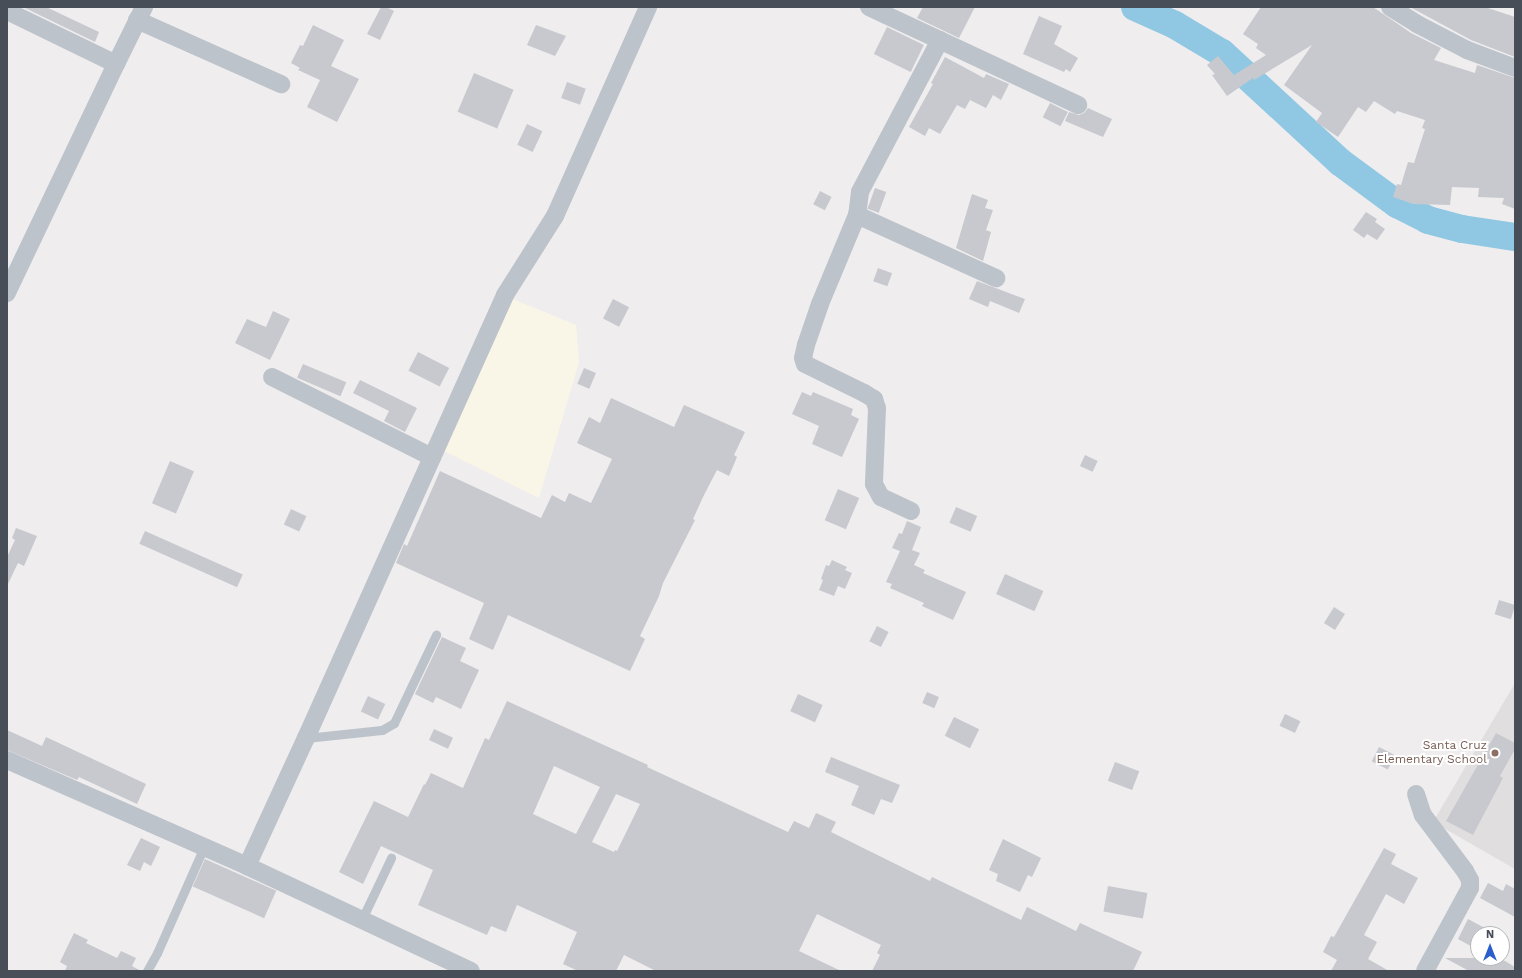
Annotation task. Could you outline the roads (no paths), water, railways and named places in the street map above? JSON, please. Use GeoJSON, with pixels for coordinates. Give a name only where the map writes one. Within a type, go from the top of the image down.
{"type":"FeatureCollection","features":[{"type":"Feature","properties":{"kind":"street"},"geometry":{"type":"LineString","coordinates":[[247,866],[505,294],[555,216],[648,7]]}},
{"type":"Feature","properties":{"kind":"street"},"geometry":{"type":"LineString","coordinates":[[868,7],[1078,105]]}},
{"type":"Feature","properties":{"kind":"street"},"geometry":{"type":"LineString","coordinates":[[1390,7],[1417,24],[1467,50],[1515,68]]}},
{"type":"Feature","properties":{"kind":"street"},"geometry":{"type":"LineString","coordinates":[[7,11],[116,64]]}},
{"type":"Feature","properties":{"kind":"street"},"geometry":{"type":"LineString","coordinates":[[7,293],[141,14],[281,84]]}},
{"type":"Feature","properties":{"kind":"street"},"geometry":{"type":"LineString","coordinates":[[911,511],[881,497],[874,484],[877,408],[874,400],[864,393],[805,364],[803,358],[820,304],[857,215],[860,192],[940,40]]}},
{"type":"Feature","properties":{"kind":"street"},"geometry":{"type":"LineString","coordinates":[[857,215],[996,278]]}},
{"type":"Feature","properties":{"kind":"street"},"geometry":{"type":"LineString","coordinates":[[272,377],[432,457]]}},
{"type":"Feature","properties":{"kind":"street"},"geometry":{"type":"LineString","coordinates":[[7,760],[247,866],[471,971]]}},
{"type":"Feature","properties":{"kind":"street"},"geometry":{"type":"LineString","coordinates":[[1416,794],[1428,823],[1465,871],[1470,880],[1470,888],[1426,971]]}},
{"type":"Feature","properties":{"kind":"lane"},"geometry":{"type":"LineString","coordinates":[[306,738],[382,730],[394,723],[436,635]]}},
{"type":"Feature","properties":{"kind":"lane"},"geometry":{"type":"LineString","coordinates":[[147,971],[157,953],[204,847]]}},
{"type":"Feature","properties":{"kind":"lane"},"geometry":{"type":"LineString","coordinates":[[362,919],[391,858]]}},
{"type":"Feature","properties":{"kind":"waterway"},"geometry":{"type":"LineString","coordinates":[[1135,7],[1175,25],[1222,53],[1340,162],[1397,204],[1428,220],[1462,229],[1515,237]]}},
{"type":"Feature","properties":{"kind":"place","name":"Santa Cruz Elementary School"},"geometry":{"type":"Point","coordinates":[1495,753]}}]}
